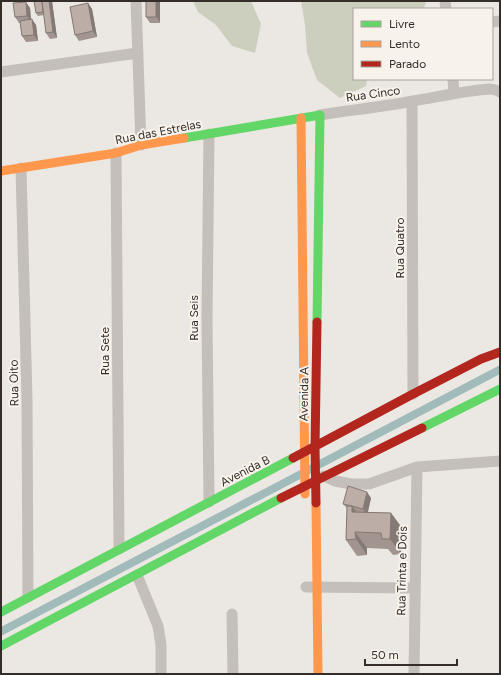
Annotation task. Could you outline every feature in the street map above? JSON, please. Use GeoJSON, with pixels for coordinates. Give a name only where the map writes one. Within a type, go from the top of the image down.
{"type":"FeatureCollection","features":[{"type":"Feature","properties":{"kind":"main road","name":"Rua das Estrelas"},"geometry":{"type":"LineString","coordinates":[[1,171],[320,115]]}},
{"type":"Feature","properties":{"kind":"main road","name":"Avenida A"},"geometry":{"type":"LineString","coordinates":[[318,674],[309,587],[319,478],[316,449],[320,115]]}},
{"type":"Feature","properties":{"kind":"main road","name":"Avenida A"},"geometry":{"type":"LineString","coordinates":[[301,118],[305,502]]}},
{"type":"Feature","properties":{"kind":"main road","name":"Avenida B"},"geometry":{"type":"LineString","coordinates":[[1,612],[209,502],[316,449],[413,394],[481,359],[500,352]]}},
{"type":"Feature","properties":{"kind":"main road"},"geometry":{"type":"LineString","coordinates":[[1,646],[305,485],[500,389]]}},
{"type":"Feature","properties":{"kind":"street"},"geometry":{"type":"LineString","coordinates":[[136,1],[141,146]]}},
{"type":"Feature","properties":{"kind":"street"},"geometry":{"type":"LineString","coordinates":[[1,72],[138,53]]}},
{"type":"Feature","properties":{"kind":"street"},"geometry":{"type":"LineString","coordinates":[[453,80],[454,93]]}},
{"type":"Feature","properties":{"kind":"street","name":"Rua Cinco"},"geometry":{"type":"LineString","coordinates":[[320,115],[412,102],[454,93],[491,89],[498,90],[500,92]]}},
{"type":"Feature","properties":{"kind":"street","name":"Rua Quatro"},"geometry":{"type":"LineString","coordinates":[[412,102],[413,394]]}},
{"type":"Feature","properties":{"kind":"street","name":"Rua Seis"},"geometry":{"type":"LineString","coordinates":[[209,134],[207,319],[209,502]]}},
{"type":"Feature","properties":{"kind":"street","name":"Rua Sete"},"geometry":{"type":"LineString","coordinates":[[116,152],[119,550]]}},
{"type":"Feature","properties":{"kind":"street","name":"Rua Oito"},"geometry":{"type":"LineString","coordinates":[[21,168],[28,399],[28,598]]}},
{"type":"Feature","properties":{"kind":"street"},"geometry":{"type":"LineString","coordinates":[[319,478],[346,483],[369,484],[417,468],[500,461]]}},
{"type":"Feature","properties":{"kind":"street","name":"Rua Trinta e Dois"},"geometry":{"type":"LineString","coordinates":[[414,674],[417,468]]}},
{"type":"Feature","properties":{"kind":"street"},"geometry":{"type":"LineString","coordinates":[[137,575],[158,626],[161,645],[161,674]]}},
{"type":"Feature","properties":{"kind":"street"},"geometry":{"type":"LineString","coordinates":[[309,587],[415,588]]}},
{"type":"Feature","properties":{"kind":"street"},"geometry":{"type":"LineString","coordinates":[[232,614],[233,674]]}},
{"type":"Feature","properties":{"kind":"green space"},"geometry":{"type":"Polygon","coordinates":[[[193,1],[251,1],[261,24],[255,53],[232,46],[216,25],[198,12],[193,1]]]}},
{"type":"Feature","properties":{"kind":"green space"},"geometry":{"type":"Polygon","coordinates":[[[301,1],[426,1],[424,8],[353,8],[353,80],[367,80],[366,86],[340,98],[317,80],[307,53],[305,25],[301,1]]]}},
{"type":"Feature","properties":{"kind":"water"},"geometry":{"type":"Polygon","coordinates":[[[500,365],[500,374],[1,636],[1,627],[500,365]]]}},
{"type":"Feature","properties":{"kind":"building"},"geometry":{"type":"Polygon","coordinates":[[[34,1],[42,1],[43,12],[36,13],[34,1]]]}},
{"type":"Feature","properties":{"kind":"building"},"geometry":{"type":"Polygon","coordinates":[[[42,1],[49,1],[53,32],[46,33],[42,1]]]}},
{"type":"Feature","properties":{"kind":"building"},"geometry":{"type":"Polygon","coordinates":[[[146,1],[156,1],[156,17],[146,17],[146,1]]]}},
{"type":"Feature","properties":{"kind":"building"},"geometry":{"type":"Polygon","coordinates":[[[26,2],[27,16],[15,17],[13,3],[26,2]]]}},
{"type":"Feature","properties":{"kind":"building"},"geometry":{"type":"Polygon","coordinates":[[[88,3],[93,31],[75,35],[70,7],[88,3]]]}},
{"type":"Feature","properties":{"kind":"building"},"geometry":{"type":"Polygon","coordinates":[[[32,19],[34,35],[22,36],[20,21],[32,19]]]}},
{"type":"Feature","properties":{"kind":"building"},"geometry":{"type":"Polygon","coordinates":[[[348,486],[367,492],[363,509],[343,504],[348,486]]]}},
{"type":"Feature","properties":{"kind":"building"},"geometry":{"type":"Polygon","coordinates":[[[347,506],[352,506],[352,512],[391,513],[390,539],[382,539],[381,533],[355,532],[356,539],[346,540],[347,506]]]}},
{"type":"Feature","properties":{"kind":"traffic: fast"},"geometry":{"type":"LineString","coordinates":[[184,138],[320,115],[317,322]]}},
{"type":"Feature","properties":{"kind":"traffic: fast"},"geometry":{"type":"LineString","coordinates":[[422,428],[500,389]]}},
{"type":"Feature","properties":{"kind":"traffic: fast"},"geometry":{"type":"LineString","coordinates":[[1,612],[293,458]]}},
{"type":"Feature","properties":{"kind":"traffic: fast"},"geometry":{"type":"LineString","coordinates":[[1,646],[281,498]]}},
{"type":"Feature","properties":{"kind":"traffic: slow"},"geometry":{"type":"LineString","coordinates":[[301,118],[305,494]]}},
{"type":"Feature","properties":{"kind":"traffic: slow"},"geometry":{"type":"LineString","coordinates":[[1,171],[116,153],[141,145],[184,138]]}},
{"type":"Feature","properties":{"kind":"traffic: slow"},"geometry":{"type":"LineString","coordinates":[[316,503],[318,674]]}},
{"type":"Feature","properties":{"kind":"traffic: jam"},"geometry":{"type":"LineString","coordinates":[[316,503],[315,447],[317,322]]}},
{"type":"Feature","properties":{"kind":"traffic: jam"},"geometry":{"type":"LineString","coordinates":[[293,458],[481,359],[500,352]]}},
{"type":"Feature","properties":{"kind":"traffic: jam"},"geometry":{"type":"LineString","coordinates":[[281,498],[422,428]]}}]}
